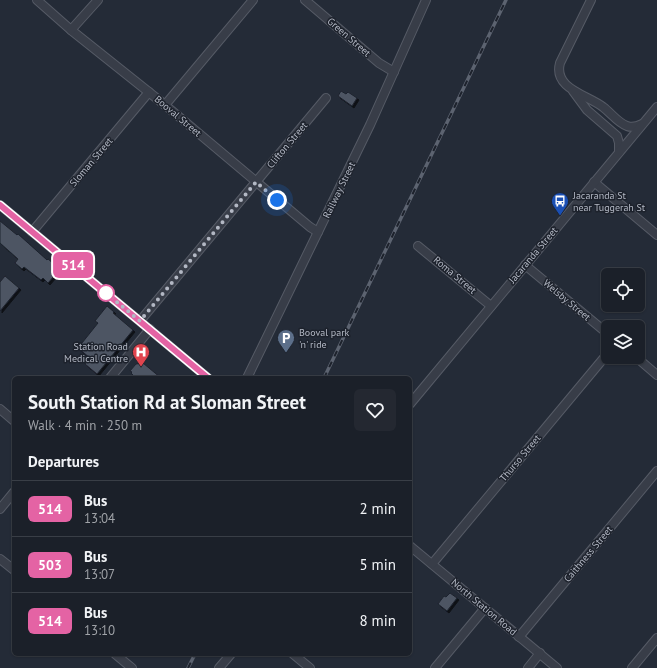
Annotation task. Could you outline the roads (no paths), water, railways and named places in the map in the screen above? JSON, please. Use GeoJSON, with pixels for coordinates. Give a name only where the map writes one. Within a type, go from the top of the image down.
{"type":"FeatureCollection","features":[{"type":"Feature","properties":{"kind":"street","name":"Booval Street"},"geometry":{"type":"LineString","coordinates":[[37,0],[310,227],[318,232]]}},
{"type":"Feature","properties":{"kind":"street"},"geometry":{"type":"LineString","coordinates":[[72,30],[98,0]]}},
{"type":"Feature","properties":{"kind":"street"},"geometry":{"type":"LineString","coordinates":[[165,105],[253,0]]}},
{"type":"Feature","properties":{"kind":"street","name":"Green Street"},"geometry":{"type":"LineString","coordinates":[[305,0],[379,63],[394,72]]}},
{"type":"Feature","properties":{"kind":"street","name":"Railway Street"},"geometry":{"type":"LineString","coordinates":[[248,376],[370,125],[426,0]]}},
{"type":"Feature","properties":{"kind":"street"},"geometry":{"type":"LineString","coordinates":[[591,0],[559,65],[561,78],[565,84],[573,90],[602,106],[627,126],[633,127],[642,124]]}},
{"type":"Feature","properties":{"kind":"street"},"geometry":{"type":"LineString","coordinates":[[573,90],[587,110],[617,136],[620,143],[619,152]]}},
{"type":"Feature","properties":{"kind":"street","name":"Sloman Street"},"geometry":{"type":"LineString","coordinates":[[32,232],[149,92]]}},
{"type":"Feature","properties":{"kind":"street","name":"Clifton Street"},"geometry":{"type":"LineString","coordinates":[[140,321],[326,98]]}},
{"type":"Feature","properties":{"kind":"street","name":"Jacaranda Street"},"geometry":{"type":"LineString","coordinates":[[412,402],[657,107]]}},
{"type":"Feature","properties":{"kind":"street"},"geometry":{"type":"LineString","coordinates":[[594,182],[657,235]]}},
{"type":"Feature","properties":{"kind":"street"},"geometry":{"type":"LineString","coordinates":[[0,205],[206,376]]}},
{"type":"Feature","properties":{"kind":"street","name":"Roma Street"},"geometry":{"type":"LineString","coordinates":[[418,246],[491,306]]}},
{"type":"Feature","properties":{"kind":"street","name":"Welsby Street"},"geometry":{"type":"LineString","coordinates":[[525,265],[601,328]]}},
{"type":"Feature","properties":{"kind":"street"},"geometry":{"type":"LineString","coordinates":[[112,376],[150,329]]}},
{"type":"Feature","properties":{"kind":"street","name":"Thurso Street"},"geometry":{"type":"LineString","coordinates":[[432,564],[601,361]]}},
{"type":"Feature","properties":{"kind":"street"},"geometry":{"type":"LineString","coordinates":[[644,364],[657,375]]}},
{"type":"Feature","properties":{"kind":"street"},"geometry":{"type":"LineString","coordinates":[[0,409],[12,419]]}},
{"type":"Feature","properties":{"kind":"street","name":"Caithness Street"},"geometry":{"type":"LineString","coordinates":[[519,637],[657,471]]}},
{"type":"Feature","properties":{"kind":"street"},"geometry":{"type":"LineString","coordinates":[[0,509],[12,494]]}},
{"type":"Feature","properties":{"kind":"street","name":"North Station Road"},"geometry":{"type":"LineString","coordinates":[[412,548],[557,668]]}},
{"type":"Feature","properties":{"kind":"street"},"geometry":{"type":"LineString","coordinates":[[0,559],[12,568]]}},
{"type":"Feature","properties":{"kind":"street"},"geometry":{"type":"LineString","coordinates":[[435,668],[485,608]]}},
{"type":"Feature","properties":{"kind":"street"},"geometry":{"type":"LineString","coordinates":[[632,668],[657,638]]}},
{"type":"Feature","properties":{"kind":"street"},"geometry":{"type":"LineString","coordinates":[[528,668],[540,654]]}},
{"type":"Feature","properties":{"kind":"street"},"geometry":{"type":"LineString","coordinates":[[117,656],[132,668]]}},
{"type":"Feature","properties":{"kind":"street"},"geometry":{"type":"LineString","coordinates":[[219,668],[228,656]]}},
{"type":"Feature","properties":{"kind":"street"},"geometry":{"type":"LineString","coordinates":[[295,656],[310,668]]}},
{"type":"Feature","properties":{"kind":"railway"},"geometry":{"type":"LineString","coordinates":[[325,376],[506,0]]}},
{"type":"Feature","properties":{"kind":"railway"},"geometry":{"type":"LineString","coordinates":[[188,668],[194,656]]}},
{"type":"Feature","properties":{"kind":"place","name":"Jacaranda St near Tuggerah St"},"geometry":{"type":"Point","coordinates":[560,216]}},
{"type":"Feature","properties":{"kind":"place","name":"Booval park 'n' ride"},"geometry":{"type":"Point","coordinates":[286,353]}},
{"type":"Feature","properties":{"kind":"place","name":"Station Road Medical Centre"},"geometry":{"type":"Point","coordinates":[141,367]}}]}
